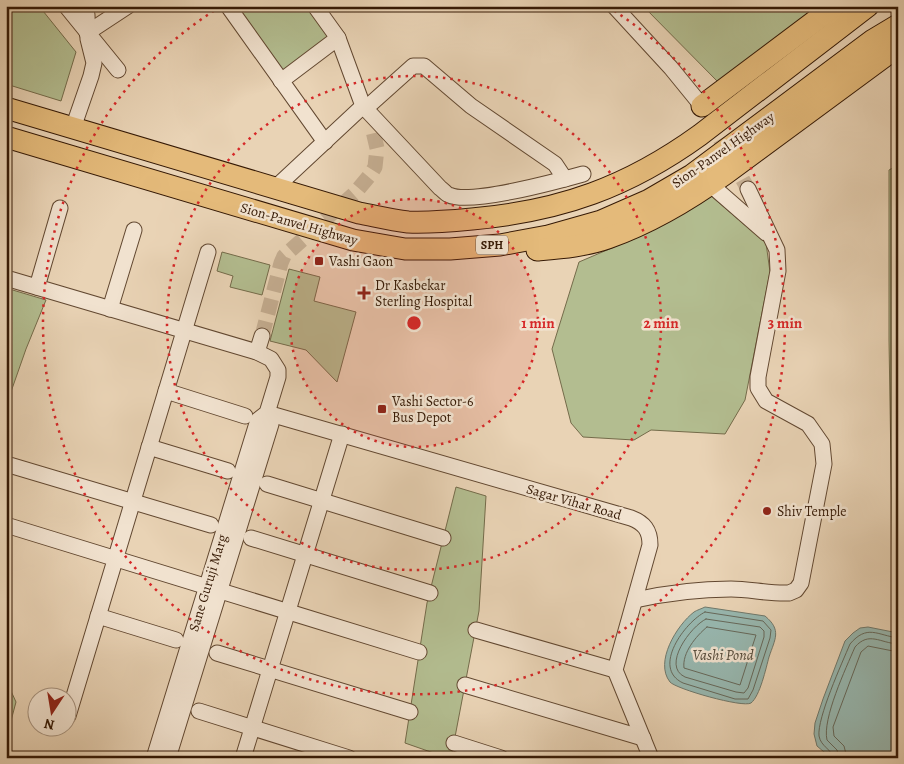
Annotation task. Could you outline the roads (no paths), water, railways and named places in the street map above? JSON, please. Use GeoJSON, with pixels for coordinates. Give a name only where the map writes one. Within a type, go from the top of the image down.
{"type":"FeatureCollection","features":[{"type":"Feature","properties":{"kind":"highway"},"geometry":{"type":"LineString","coordinates":[[702,106],[835,6]]}},
{"type":"Feature","properties":{"kind":"highway","name":"Sion-Panvel Highway"},"geometry":{"type":"LineString","coordinates":[[6,108],[359,213],[407,222],[496,217],[542,210],[591,195],[636,176],[677,152],[868,6]]}},
{"type":"Feature","properties":{"kind":"highway","name":"Sion-Panvel Highway"},"geometry":{"type":"LineString","coordinates":[[6,136],[353,240],[406,249],[450,249],[500,245],[548,236],[601,221],[649,200],[692,175],[874,40],[898,25]]}},
{"type":"Feature","properties":{"kind":"highway"},"geometry":{"type":"LineString","coordinates":[[450,249],[538,250],[574,246],[607,238],[657,217],[711,185],[884,56],[898,41]]}},
{"type":"Feature","properties":{"kind":"street"},"geometry":{"type":"LineString","coordinates":[[66,6],[118,70]]}},
{"type":"Feature","properties":{"kind":"street"},"geometry":{"type":"LineString","coordinates":[[73,128],[93,68],[85,6]]}},
{"type":"Feature","properties":{"kind":"street"},"geometry":{"type":"LineString","coordinates":[[88,33],[128,6]]}},
{"type":"Feature","properties":{"kind":"street"},"geometry":{"type":"LineString","coordinates":[[228,6],[325,142]]}},
{"type":"Feature","properties":{"kind":"street"},"geometry":{"type":"LineString","coordinates":[[315,6],[338,38],[372,127]]}},
{"type":"Feature","properties":{"kind":"street"},"geometry":{"type":"LineString","coordinates":[[614,6],[671,68],[702,106]]}},
{"type":"Feature","properties":{"kind":"street"},"geometry":{"type":"LineString","coordinates":[[281,81],[338,38]]}},
{"type":"Feature","properties":{"kind":"street"},"geometry":{"type":"LineString","coordinates":[[274,189],[413,66],[424,66],[471,106],[554,164],[565,179]]}},
{"type":"Feature","properties":{"kind":"street"},"geometry":{"type":"LineString","coordinates":[[364,108],[440,188],[449,195],[460,198],[535,187],[583,174]]}},
{"type":"Feature","properties":{"kind":"street"},"geometry":{"type":"LineString","coordinates":[[711,185],[772,239]]}},
{"type":"Feature","properties":{"kind":"street"},"geometry":{"type":"LineString","coordinates":[[440,188],[451,221]]}},
{"type":"Feature","properties":{"kind":"street"},"geometry":{"type":"LineString","coordinates":[[635,600],[699,590],[732,589],[789,593],[796,590],[801,583],[824,464],[822,444],[808,424],[766,401],[758,388],[758,377],[778,271],[776,250],[772,239],[748,189]]}},
{"type":"Feature","properties":{"kind":"street"},"geometry":{"type":"LineString","coordinates":[[36,287],[60,208]]}},
{"type":"Feature","properties":{"kind":"street"},"geometry":{"type":"LineString","coordinates":[[110,309],[134,230]]}},
{"type":"Feature","properties":{"kind":"street"},"geometry":{"type":"LineString","coordinates":[[77,686],[208,252]]}},
{"type":"Feature","properties":{"kind":"street","name":"Sane Guruji Marg"},"geometry":{"type":"LineString","coordinates":[[6,278],[257,352],[271,359],[278,370],[278,377],[267,413],[271,424],[154,758]]}},
{"type":"Feature","properties":{"kind":"street"},"geometry":{"type":"LineString","coordinates":[[257,352],[262,336]]}},
{"type":"Feature","properties":{"kind":"street"},"geometry":{"type":"LineString","coordinates":[[166,392],[245,416]]}},
{"type":"Feature","properties":{"kind":"street","name":"Sagar Vihar Road"},"geometry":{"type":"LineString","coordinates":[[267,413],[637,521],[647,530],[650,536],[650,545],[615,670]]}},
{"type":"Feature","properties":{"kind":"street"},"geometry":{"type":"LineString","coordinates":[[243,758],[342,434]]}},
{"type":"Feature","properties":{"kind":"street"},"geometry":{"type":"LineString","coordinates":[[149,447],[228,471]]}},
{"type":"Feature","properties":{"kind":"street"},"geometry":{"type":"LineString","coordinates":[[6,464],[211,526]]}},
{"type":"Feature","properties":{"kind":"street"},"geometry":{"type":"LineString","coordinates":[[267,484],[443,538]]}},
{"type":"Feature","properties":{"kind":"street"},"geometry":{"type":"LineString","coordinates":[[6,525],[419,652]]}},
{"type":"Feature","properties":{"kind":"street"},"geometry":{"type":"LineString","coordinates":[[251,538],[430,593]]}},
{"type":"Feature","properties":{"kind":"street","name":"Sane Guruji Marg"},"geometry":{"type":"LineString","coordinates":[[168,758],[214,588]]}},
{"type":"Feature","properties":{"kind":"street"},"geometry":{"type":"LineString","coordinates":[[98,616],[176,640]]}},
{"type":"Feature","properties":{"kind":"street"},"geometry":{"type":"LineString","coordinates":[[476,630],[615,670],[651,758]]}},
{"type":"Feature","properties":{"kind":"street"},"geometry":{"type":"LineString","coordinates":[[217,653],[410,712]]}},
{"type":"Feature","properties":{"kind":"street"},"geometry":{"type":"LineString","coordinates":[[465,684],[643,738]]}},
{"type":"Feature","properties":{"kind":"street"},"geometry":{"type":"LineString","coordinates":[[199,711],[349,758]]}},
{"type":"Feature","properties":{"kind":"street"},"geometry":{"type":"LineString","coordinates":[[454,743],[501,758]]}},
{"type":"Feature","properties":{"kind":"water","name":"Vashi Pond"},"geometry":{"type":"Polygon","coordinates":[[[705,607],[765,616],[774,626],[775,640],[760,688],[751,703],[736,703],[684,689],[670,682],[666,674],[666,654],[675,635],[687,618],[705,607]]]}},
{"type":"Feature","properties":{"kind":"water"},"geometry":{"type":"Polygon","coordinates":[[[868,627],[898,633],[898,750],[881,758],[831,758],[817,746],[814,734],[815,723],[845,641],[860,628],[868,627]]]}},
{"type":"Feature","properties":{"kind":"tunnel"},"geometry":{"type":"LineString","coordinates":[[709,119],[748,189]]}},
{"type":"Feature","properties":{"kind":"tunnel"},"geometry":{"type":"LineString","coordinates":[[262,336],[284,256],[355,193],[375,167],[377,148],[372,127]]}},
{"type":"Feature","properties":{"kind":"place","name":"Vashi Gaon"},"geometry":{"type":"Point","coordinates":[319,261]}},
{"type":"Feature","properties":{"kind":"place","name":"Dr Kasbekar Sterling Hospital"},"geometry":{"type":"Point","coordinates":[364,293]}},
{"type":"Feature","properties":{"kind":"place","name":"Vashi Sector-6 Bus Depot"},"geometry":{"type":"Point","coordinates":[382,409]}},
{"type":"Feature","properties":{"kind":"place","name":"Shiv Temple"},"geometry":{"type":"Point","coordinates":[767,511]}}]}
